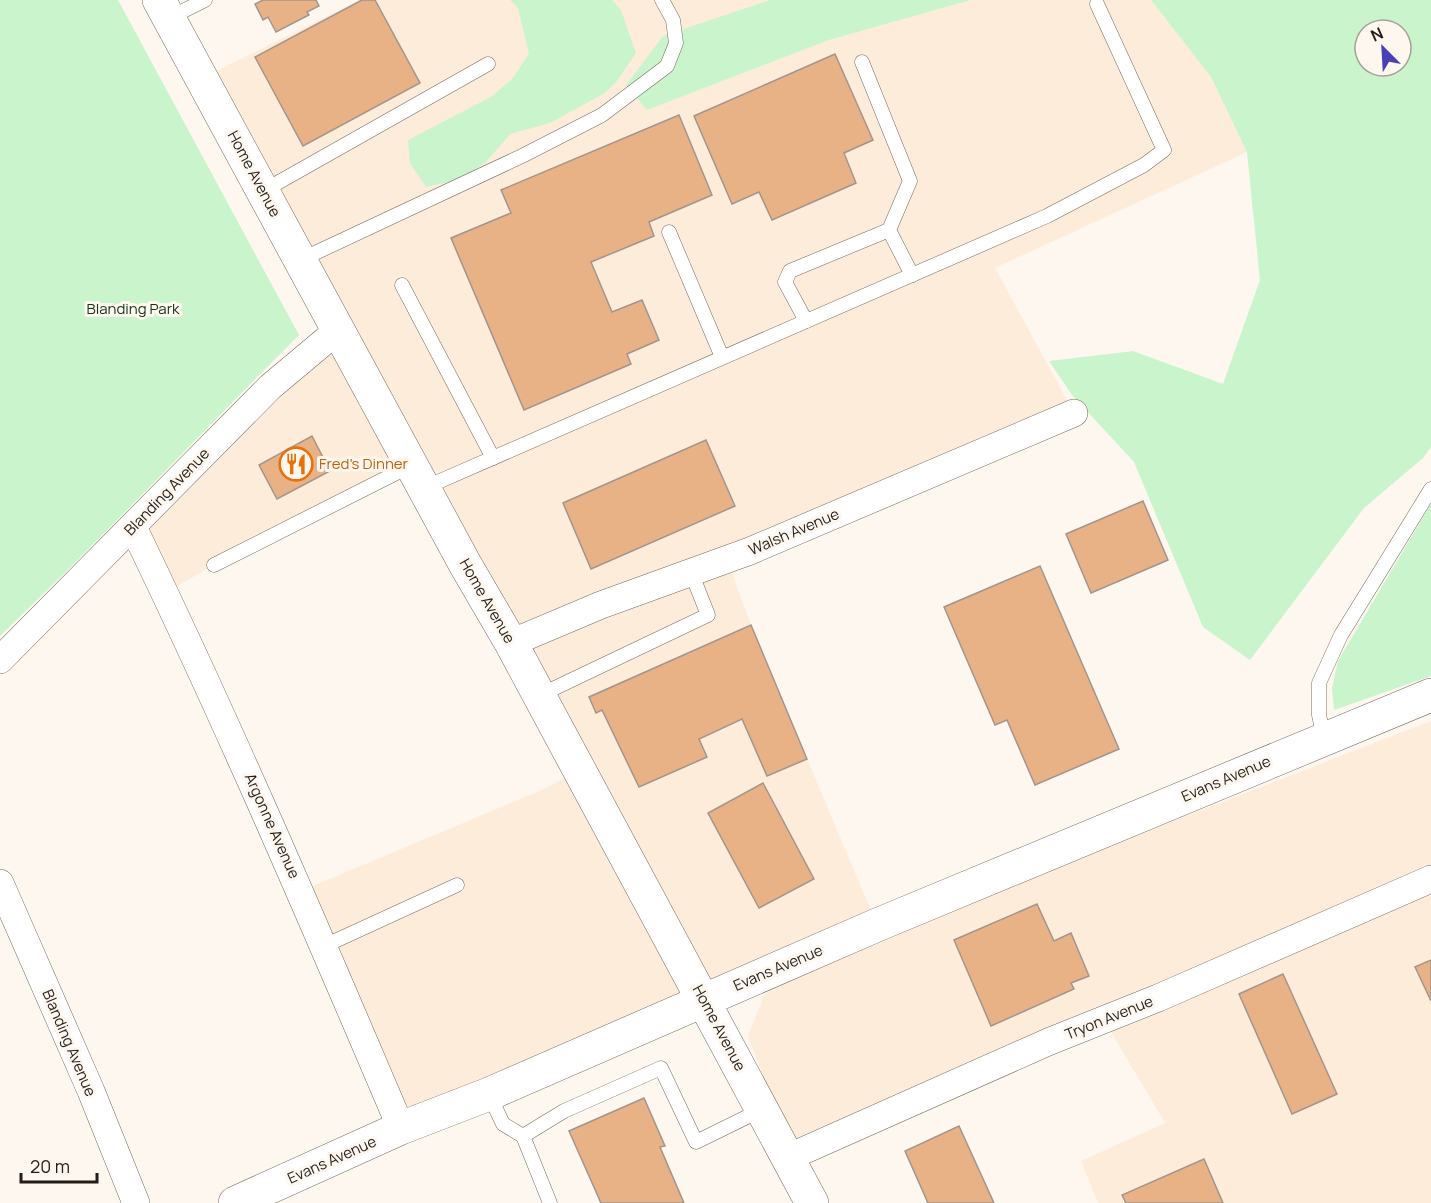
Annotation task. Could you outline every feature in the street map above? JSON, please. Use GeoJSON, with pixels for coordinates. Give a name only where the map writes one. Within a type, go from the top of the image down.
{"type":"FeatureCollection","features":[{"type":"Feature","properties":{"kind":"street","name":"Home Avenue"},"geometry":{"type":"LineString","coordinates":[[164,9],[418,477],[511,643],[812,1203]]}},
{"type":"Feature","properties":{"kind":"street","name":"Blanding Avenue"},"geometry":{"type":"LineString","coordinates":[[0,660],[270,387],[338,330]]}},
{"type":"Feature","properties":{"kind":"street","name":"Walsh Avenue"},"geometry":{"type":"LineString","coordinates":[[511,643],[601,605],[750,551],[1074,413]]}},
{"type":"Feature","properties":{"kind":"street","name":"Argonne Avenue"},"geometry":{"type":"LineString","coordinates":[[134,527],[205,676],[401,1128]]}},
{"type":"Feature","properties":{"kind":"street","name":"Evans Avenue"},"geometry":{"type":"LineString","coordinates":[[235,1203],[401,1128],[489,1094],[704,1000],[1431,695]]}},
{"type":"Feature","properties":{"kind":"street","name":"Tryon Avenue"},"geometry":{"type":"LineString","coordinates":[[787,1158],[1048,1042],[1158,998],[1431,879]]}},
{"type":"Feature","properties":{"kind":"street","name":"Blanding Avenue"},"geometry":{"type":"LineString","coordinates":[[0,883],[91,1091],[136,1203]]}},
{"type":"Feature","properties":{"kind":"lane"},"geometry":{"type":"LineString","coordinates":[[164,9],[205,0]]}},
{"type":"Feature","properties":{"kind":"lane"},"geometry":{"type":"LineString","coordinates":[[300,260],[522,156],[602,115],[667,66],[676,43],[673,20],[662,0]]}},
{"type":"Feature","properties":{"kind":"lane"},"geometry":{"type":"LineString","coordinates":[[214,565],[418,477],[493,458],[1047,216],[1144,165],[1164,150],[1097,4]]}},
{"type":"Feature","properties":{"kind":"lane"},"geometry":{"type":"LineString","coordinates":[[806,321],[785,282],[790,271],[889,230],[910,181],[862,62]]}},
{"type":"Feature","properties":{"kind":"lane"},"geometry":{"type":"LineString","coordinates":[[263,191],[488,64]]}},
{"type":"Feature","properties":{"kind":"lane"},"geometry":{"type":"LineString","coordinates":[[889,230],[912,275]]}},
{"type":"Feature","properties":{"kind":"lane"},"geometry":{"type":"LineString","coordinates":[[669,232],[722,357]]}},
{"type":"Feature","properties":{"kind":"lane"},"geometry":{"type":"LineString","coordinates":[[402,285],[493,458]]}},
{"type":"Feature","properties":{"kind":"lane"},"geometry":{"type":"LineString","coordinates":[[1324,738],[1319,715],[1319,683],[1341,635],[1431,489]]}},
{"type":"Feature","properties":{"kind":"lane"},"geometry":{"type":"LineString","coordinates":[[538,696],[708,615],[691,572]]}},
{"type":"Feature","properties":{"kind":"lane"},"geometry":{"type":"LineString","coordinates":[[324,946],[457,885]]}},
{"type":"Feature","properties":{"kind":"lane"},"geometry":{"type":"LineString","coordinates":[[523,1136],[564,1111],[661,1068],[696,1142],[761,1110]]}},
{"type":"Feature","properties":{"kind":"lane"},"geometry":{"type":"LineString","coordinates":[[489,1094],[503,1124],[523,1136],[550,1203]]}},
{"type":"Feature","properties":{"kind":"shaded area"},"geometry":{"type":"Polygon","coordinates":[[[359,0],[770,0],[726,17],[647,110],[829,40],[971,0],[1151,0],[1211,77],[1247,152],[995,268],[1074,413],[727,559],[751,625],[877,925],[401,1128],[301,891],[544,789],[578,771],[412,465],[214,565],[165,593],[133,527],[338,330],[193,83],[359,0]]]}},
{"type":"Feature","properties":{"kind":"shaded area"},"geometry":{"type":"Polygon","coordinates":[[[1431,721],[1431,1203],[1098,1203],[1081,1161],[1165,1123],[1111,1032],[1105,1009],[798,1146],[766,1084],[748,1035],[764,996],[790,970],[1431,721]]]}},
{"type":"Feature","properties":{"kind":"green space","name":"Blanding Park"},"geometry":{"type":"Polygon","coordinates":[[[0,0],[118,0],[299,335],[0,636],[0,0]]]}},
{"type":"Feature","properties":{"kind":"green space"},"geometry":{"type":"Polygon","coordinates":[[[510,0],[612,0],[621,10],[636,53],[617,81],[605,93],[550,123],[510,134],[486,162],[462,179],[426,187],[410,163],[408,140],[491,97],[512,79],[529,54],[518,8],[510,0]]]}},
{"type":"Feature","properties":{"kind":"green space"},"geometry":{"type":"Polygon","coordinates":[[[770,0],[971,0],[829,40],[647,110],[626,85],[663,36],[770,0]]]}},
{"type":"Feature","properties":{"kind":"green space"},"geometry":{"type":"Polygon","coordinates":[[[1151,0],[1431,0],[1431,447],[1423,458],[1364,508],[1250,660],[1203,627],[1134,462],[1072,395],[1049,361],[1133,351],[1223,384],[1260,280],[1247,152],[1211,77],[1151,0]]]}},
{"type":"Feature","properties":{"kind":"green space"},"geometry":{"type":"Polygon","coordinates":[[[1431,504],[1431,676],[1334,710],[1332,688],[1338,661],[1431,504]]]}},
{"type":"Feature","properties":{"kind":"building"},"geometry":{"type":"Polygon","coordinates":[[[263,0],[316,0],[319,6],[307,12],[309,15],[276,32],[268,17],[263,20],[255,4],[263,0]]]}},
{"type":"Feature","properties":{"kind":"building"},"geometry":{"type":"Polygon","coordinates":[[[362,0],[375,0],[420,83],[303,146],[255,57],[362,0]]]}},
{"type":"Feature","properties":{"kind":"building"},"geometry":{"type":"Polygon","coordinates":[[[835,54],[873,140],[844,153],[856,183],[772,220],[759,192],[732,204],[694,116],[835,54]]]}},
{"type":"Feature","properties":{"kind":"building"},"geometry":{"type":"Polygon","coordinates":[[[679,115],[712,195],[649,222],[654,236],[591,262],[612,312],[642,300],[659,340],[627,354],[631,364],[524,410],[451,238],[511,213],[501,190],[679,115]]]}},
{"type":"Feature","properties":{"kind":"building"},"geometry":{"type":"Polygon","coordinates":[[[312,436],[330,471],[277,499],[259,465],[312,436]]]}},
{"type":"Feature","properties":{"kind":"building"},"geometry":{"type":"Polygon","coordinates":[[[706,440],[735,506],[591,569],[563,503],[706,440]]]}},
{"type":"Feature","properties":{"kind":"building"},"geometry":{"type":"Polygon","coordinates":[[[1143,501],[1168,560],[1091,593],[1066,534],[1143,501]]]}},
{"type":"Feature","properties":{"kind":"building"},"geometry":{"type":"Polygon","coordinates":[[[1040,566],[1119,749],[1035,785],[1007,720],[995,725],[944,607],[1040,566]]]}},
{"type":"Feature","properties":{"kind":"building"},"geometry":{"type":"Polygon","coordinates":[[[751,625],[807,759],[767,776],[742,719],[699,739],[707,757],[639,787],[602,710],[596,713],[589,697],[751,625]]]}},
{"type":"Feature","properties":{"kind":"building"},"geometry":{"type":"Polygon","coordinates":[[[763,783],[814,879],[759,908],[708,813],[763,783]]]}},
{"type":"Feature","properties":{"kind":"building"},"geometry":{"type":"Polygon","coordinates":[[[1037,904],[1054,941],[1071,933],[1089,976],[1071,983],[1074,989],[991,1026],[954,940],[1037,904]]]}},
{"type":"Feature","properties":{"kind":"building"},"geometry":{"type":"Polygon","coordinates":[[[1431,960],[1431,1001],[1415,967],[1431,960]]]}},
{"type":"Feature","properties":{"kind":"building"},"geometry":{"type":"Polygon","coordinates":[[[1283,974],[1337,1094],[1292,1114],[1239,994],[1283,974]]]}},
{"type":"Feature","properties":{"kind":"building"},"geometry":{"type":"Polygon","coordinates":[[[644,1098],[665,1146],[660,1147],[684,1203],[601,1203],[569,1131],[644,1098]]]}},
{"type":"Feature","properties":{"kind":"building"},"geometry":{"type":"Polygon","coordinates":[[[959,1126],[994,1203],[928,1203],[905,1151],[959,1126]]]}},
{"type":"Feature","properties":{"kind":"building"},"geometry":{"type":"Polygon","coordinates":[[[1204,1159],[1223,1203],[1126,1203],[1122,1195],[1204,1159]]]}},
{"type":"Feature","properties":{"kind":"place","name":"Fred's Dinner"},"geometry":{"type":"Point","coordinates":[296,464]}}]}
